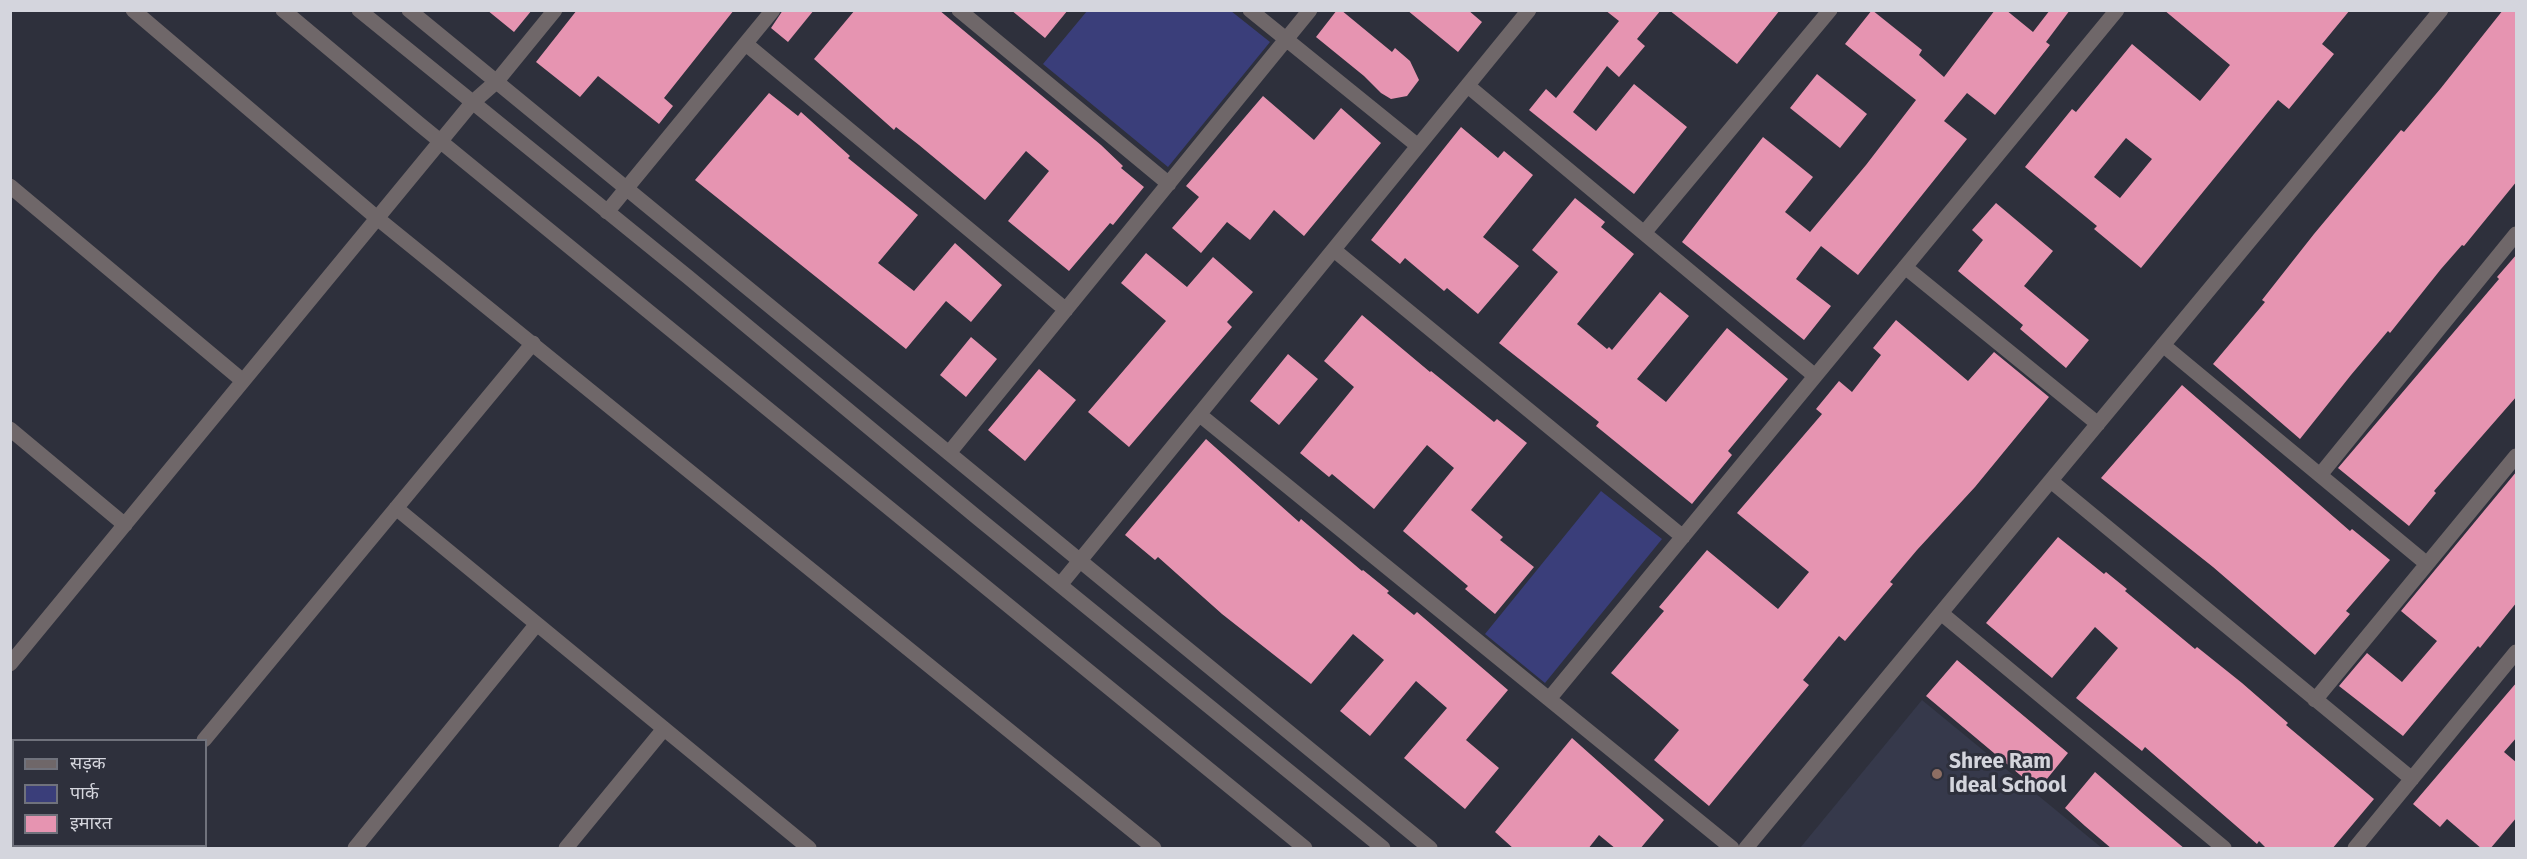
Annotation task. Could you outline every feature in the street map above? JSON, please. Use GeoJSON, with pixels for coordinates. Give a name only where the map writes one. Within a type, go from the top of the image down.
{"type":"FeatureCollection","features":[{"type":"Feature","properties":{"kind":"street"},"geometry":{"type":"LineString","coordinates":[[133,10],[377,218],[1154,849]]}},
{"type":"Feature","properties":{"kind":"street"},"geometry":{"type":"LineString","coordinates":[[284,10],[440,141],[1305,849]]}},
{"type":"Feature","properties":{"kind":"street"},"geometry":{"type":"LineString","coordinates":[[358,10],[1383,849]]}},
{"type":"Feature","properties":{"kind":"street"},"geometry":{"type":"LineString","coordinates":[[409,10],[1430,849]]}},
{"type":"Feature","properties":{"kind":"street"},"geometry":{"type":"LineString","coordinates":[[10,664],[440,141],[472,103],[497,81],[555,10]]}},
{"type":"Feature","properties":{"kind":"street"},"geometry":{"type":"LineString","coordinates":[[607,212],[773,10]]}},
{"type":"Feature","properties":{"kind":"street"},"geometry":{"type":"LineString","coordinates":[[959,10],[1169,183]]}},
{"type":"Feature","properties":{"kind":"street"},"geometry":{"type":"LineString","coordinates":[[1250,10],[1418,146]]}},
{"type":"Feature","properties":{"kind":"street"},"geometry":{"type":"LineString","coordinates":[[949,453],[1311,10]]}},
{"type":"Feature","properties":{"kind":"street"},"geometry":{"type":"LineString","coordinates":[[1060,585],[1529,10]]}},
{"type":"Feature","properties":{"kind":"street"},"geometry":{"type":"LineString","coordinates":[[1644,233],[1830,10]]}},
{"type":"Feature","properties":{"kind":"street"},"geometry":{"type":"LineString","coordinates":[[1549,699],[2117,10]]}},
{"type":"Feature","properties":{"kind":"street"},"geometry":{"type":"LineString","coordinates":[[1746,849],[2441,10]]}},
{"type":"Feature","properties":{"kind":"street"},"geometry":{"type":"LineString","coordinates":[[746,44],[1066,310]]}},
{"type":"Feature","properties":{"kind":"street"},"geometry":{"type":"LineString","coordinates":[[1468,86],[1815,376]]}},
{"type":"Feature","properties":{"kind":"street"},"geometry":{"type":"LineString","coordinates":[[10,186],[243,381]]}},
{"type":"Feature","properties":{"kind":"street"},"geometry":{"type":"LineString","coordinates":[[2320,475],[2517,234]]}},
{"type":"Feature","properties":{"kind":"street"},"geometry":{"type":"LineString","coordinates":[[1334,250],[1683,537]]}},
{"type":"Feature","properties":{"kind":"street"},"geometry":{"type":"LineString","coordinates":[[1905,267],[2098,424]]}},
{"type":"Feature","properties":{"kind":"street"},"geometry":{"type":"LineString","coordinates":[[206,739],[532,342]]}},
{"type":"Feature","properties":{"kind":"street"},"geometry":{"type":"LineString","coordinates":[[2163,345],[2427,564]]}},
{"type":"Feature","properties":{"kind":"street"},"geometry":{"type":"LineString","coordinates":[[1200,415],[1732,849]]}},
{"type":"Feature","properties":{"kind":"street"},"geometry":{"type":"LineString","coordinates":[[10,429],[125,525]]}},
{"type":"Feature","properties":{"kind":"street"},"geometry":{"type":"LineString","coordinates":[[2315,700],[2517,456]]}},
{"type":"Feature","properties":{"kind":"street"},"geometry":{"type":"LineString","coordinates":[[2051,481],[2412,779]]}},
{"type":"Feature","properties":{"kind":"street"},"geometry":{"type":"LineString","coordinates":[[396,508],[663,730],[792,843],[809,849]]}},
{"type":"Feature","properties":{"kind":"street"},"geometry":{"type":"LineString","coordinates":[[1941,614],[2224,849]]}},
{"type":"Feature","properties":{"kind":"street"},"geometry":{"type":"LineString","coordinates":[[355,849],[537,625]]}},
{"type":"Feature","properties":{"kind":"street"},"geometry":{"type":"LineString","coordinates":[[2355,849],[2517,652]]}},
{"type":"Feature","properties":{"kind":"street"},"geometry":{"type":"LineString","coordinates":[[566,849],[663,730]]}},
{"type":"Feature","properties":{"kind":"shaded area","name":"Shree Ram Ideal School"},"geometry":{"type":"Polygon","coordinates":[[[1922,700],[2102,848],[1800,848],[1922,700]]]}},
{"type":"Feature","properties":{"kind":"green space"},"geometry":{"type":"Polygon","coordinates":[[[1087,11],[1231,11],[1270,42],[1168,167],[1043,64],[1087,11]]]}},
{"type":"Feature","properties":{"kind":"green space"},"geometry":{"type":"Polygon","coordinates":[[[1601,491],[1662,539],[1545,683],[1485,634],[1601,491]]]}},
{"type":"Feature","properties":{"kind":"building"},"geometry":{"type":"Polygon","coordinates":[[[487,10],[532,10],[514,32],[487,10]]]}},
{"type":"Feature","properties":{"kind":"building"},"geometry":{"type":"Polygon","coordinates":[[[577,10],[734,10],[664,98],[673,106],[659,124],[598,76],[580,97],[536,62],[577,10]]]}},
{"type":"Feature","properties":{"kind":"building"},"geometry":{"type":"Polygon","coordinates":[[[783,10],[814,10],[788,42],[771,28],[783,10]]]}},
{"type":"Feature","properties":{"kind":"building"},"geometry":{"type":"Polygon","coordinates":[[[855,10],[939,10],[1101,145],[1123,166],[1121,168],[1144,187],[1113,225],[1110,223],[1069,271],[1008,221],[1049,171],[1026,151],[985,200],[896,127],[894,130],[814,59],[855,10]]]}},
{"type":"Feature","properties":{"kind":"building"},"geometry":{"type":"Polygon","coordinates":[[[1011,10],[1068,10],[1045,38],[1011,10]]]}},
{"type":"Feature","properties":{"kind":"building"},"geometry":{"type":"Polygon","coordinates":[[[1337,10],[1341,10],[1392,52],[1395,48],[1410,61],[1419,80],[1407,96],[1391,99],[1381,93],[1316,37],[1337,10]]]}},
{"type":"Feature","properties":{"kind":"building"},"geometry":{"type":"Polygon","coordinates":[[[1407,10],[1468,10],[1482,22],[1458,52],[1407,10]]]}},
{"type":"Feature","properties":{"kind":"building"},"geometry":{"type":"Polygon","coordinates":[[[1605,10],[1661,10],[1637,39],[1645,46],[1619,77],[1607,66],[1573,112],[1596,131],[1634,84],[1687,127],[1634,194],[1529,110],[1546,89],[1556,98],[1619,21],[1605,10]]]}},
{"type":"Feature","properties":{"kind":"building"},"geometry":{"type":"Polygon","coordinates":[[[1669,10],[1780,10],[1737,64],[1669,10]]]}},
{"type":"Feature","properties":{"kind":"building"},"geometry":{"type":"Polygon","coordinates":[[[1872,10],[1922,50],[1919,55],[1944,77],[1995,10],[2006,10],[2033,32],[2050,10],[2070,10],[2046,42],[2050,45],[1995,115],[1967,93],[1944,121],[1967,139],[1858,275],[1821,246],[1796,279],[1831,306],[1804,340],[1682,242],[1763,137],[1813,177],[1785,212],[1810,232],[1866,165],[1916,100],[1845,44],[1872,10]]]}},
{"type":"Feature","properties":{"kind":"building"},"geometry":{"type":"Polygon","coordinates":[[[2164,10],[2350,10],[2322,44],[2334,54],[2289,109],[2278,100],[2141,268],[2094,229],[2097,226],[2025,167],[2072,109],[2076,112],[2132,44],[2200,101],[2230,65],[2164,10]],[[2126,138],[2094,177],[2120,198],[2152,159],[2126,138]]]}},
{"type":"Feature","properties":{"kind":"building"},"geometry":{"type":"Polygon","coordinates":[[[2503,10],[2517,10],[2517,181],[2464,246],[2462,245],[2441,269],[2390,333],[2388,331],[2300,439],[2213,364],[2265,302],[2262,300],[2314,234],[2401,130],[2404,132],[2503,10]]]}},
{"type":"Feature","properties":{"kind":"building"},"geometry":{"type":"Polygon","coordinates":[[[1817,74],[1867,114],[1840,148],[1790,108],[1817,74]]]}},
{"type":"Feature","properties":{"kind":"building"},"geometry":{"type":"Polygon","coordinates":[[[769,93],[798,116],[801,112],[850,156],[848,158],[918,215],[878,263],[914,291],[955,243],[1002,285],[971,322],[946,301],[906,349],[695,180],[769,93]]]}},
{"type":"Feature","properties":{"kind":"building"},"geometry":{"type":"Polygon","coordinates":[[[1263,96],[1314,140],[1341,108],[1381,143],[1304,236],[1274,210],[1250,240],[1227,222],[1201,253],[1172,228],[1199,197],[1186,186],[1263,96]]]}},
{"type":"Feature","properties":{"kind":"building"},"geometry":{"type":"Polygon","coordinates":[[[1461,127],[1498,158],[1504,151],[1533,175],[1483,237],[1519,266],[1478,314],[1447,288],[1444,291],[1405,258],[1400,264],[1371,240],[1461,127]]]}},
{"type":"Feature","properties":{"kind":"building"},"geometry":{"type":"Polygon","coordinates":[[[1575,198],[1605,222],[1601,227],[1634,254],[1577,324],[1607,349],[1609,347],[1612,350],[1660,292],[1689,316],[1637,379],[1666,402],[1727,328],[1788,379],[1728,451],[1732,455],[1692,504],[1596,426],[1599,422],[1499,343],[1558,272],[1532,250],[1575,198]]]}},
{"type":"Feature","properties":{"kind":"building"},"geometry":{"type":"Polygon","coordinates":[[[1996,203],[2053,251],[2024,286],[2089,340],[2066,368],[2020,329],[2023,325],[1958,271],[1983,240],[1972,230],[1996,203]]]}},
{"type":"Feature","properties":{"kind":"building"},"geometry":{"type":"Polygon","coordinates":[[[1146,253],[1187,287],[1213,257],[1253,292],[1227,322],[1232,327],[1129,447],[1088,412],[1166,321],[1121,283],[1146,253]]]}},
{"type":"Feature","properties":{"kind":"building"},"geometry":{"type":"Polygon","coordinates":[[[2517,254],[2517,396],[2434,491],[2436,493],[2409,526],[2338,468],[2499,279],[2497,277],[2517,254]]]}},
{"type":"Feature","properties":{"kind":"building"},"geometry":{"type":"Polygon","coordinates":[[[1362,315],[1494,422],[1497,419],[1527,443],[1471,510],[1503,537],[1500,540],[1534,567],[1495,614],[1465,589],[1468,586],[1403,531],[1454,468],[1427,445],[1374,509],[1332,474],[1329,477],[1300,453],[1354,387],[1324,361],[1362,315]]]}},
{"type":"Feature","properties":{"kind":"building"},"geometry":{"type":"Polygon","coordinates":[[[1896,320],[1968,381],[1994,352],[2049,397],[1975,487],[1890,582],[1893,584],[1845,641],[1839,636],[1803,680],[1809,685],[1709,806],[1654,760],[1679,730],[1611,673],[1664,611],[1659,607],[1707,550],[1778,609],[1809,572],[1737,513],[1822,414],[1816,409],[1839,381],[1852,392],[1881,355],[1873,348],[1896,320]]]}},
{"type":"Feature","properties":{"kind":"building"},"geometry":{"type":"Polygon","coordinates":[[[971,337],[997,359],[966,397],[940,375],[971,337]]]}},
{"type":"Feature","properties":{"kind":"building"},"geometry":{"type":"Polygon","coordinates":[[[1288,354],[1318,379],[1279,425],[1250,401],[1288,354]]]}},
{"type":"Feature","properties":{"kind":"building"},"geometry":{"type":"Polygon","coordinates":[[[1039,369],[1076,400],[1025,461],[988,430],[1039,369]]]}},
{"type":"Feature","properties":{"kind":"building"},"geometry":{"type":"Polygon","coordinates":[[[2182,385],[2350,531],[2352,529],[2390,560],[2346,611],[2350,614],[2315,655],[2213,567],[2101,478],[2182,385]]]}},
{"type":"Feature","properties":{"kind":"building"},"geometry":{"type":"Polygon","coordinates":[[[1206,439],[1299,522],[1301,519],[1389,591],[1387,593],[1414,615],[1417,612],[1508,690],[1466,740],[1499,768],[1465,809],[1404,758],[1447,708],[1416,681],[1370,736],[1340,711],[1384,660],[1353,634],[1311,684],[1222,614],[1158,557],[1155,560],[1125,535],[1206,439]]]}},
{"type":"Feature","properties":{"kind":"building"},"geometry":{"type":"Polygon","coordinates":[[[2517,471],[2517,602],[2403,736],[2339,686],[2367,653],[2402,682],[2437,641],[2401,611],[2517,471]]]}},
{"type":"Feature","properties":{"kind":"building"},"geometry":{"type":"Polygon","coordinates":[[[2058,537],[2104,574],[2106,572],[2127,589],[2125,591],[2195,649],[2197,647],[2242,683],[2288,723],[2286,725],[2374,799],[2332,849],[2267,849],[2259,841],[2257,844],[2145,747],[2142,751],[2076,698],[2118,648],[2095,627],[2052,678],[1986,623],[2058,537]]]}},
{"type":"Feature","properties":{"kind":"building"},"geometry":{"type":"Polygon","coordinates":[[[1957,660],[2068,753],[2038,790],[1926,696],[1957,660]]]}},
{"type":"Feature","properties":{"kind":"building"},"geometry":{"type":"Polygon","coordinates":[[[2517,682],[2517,737],[2504,752],[2517,763],[2517,817],[2490,849],[2482,849],[2447,819],[2440,827],[2413,804],[2517,682]]]}},
{"type":"Feature","properties":{"kind":"building"},"geometry":{"type":"Polygon","coordinates":[[[1572,738],[1664,820],[1640,849],[1616,849],[1599,835],[1588,849],[1514,849],[1495,832],[1572,738]]]}},
{"type":"Feature","properties":{"kind":"building"},"geometry":{"type":"Polygon","coordinates":[[[2095,772],[2185,849],[2112,849],[2085,826],[2065,808],[2095,772]]]}},
{"type":"Feature","properties":{"kind":"place","name":"Shree Ram Ideal School"},"geometry":{"type":"Point","coordinates":[1937,774]}}]}
